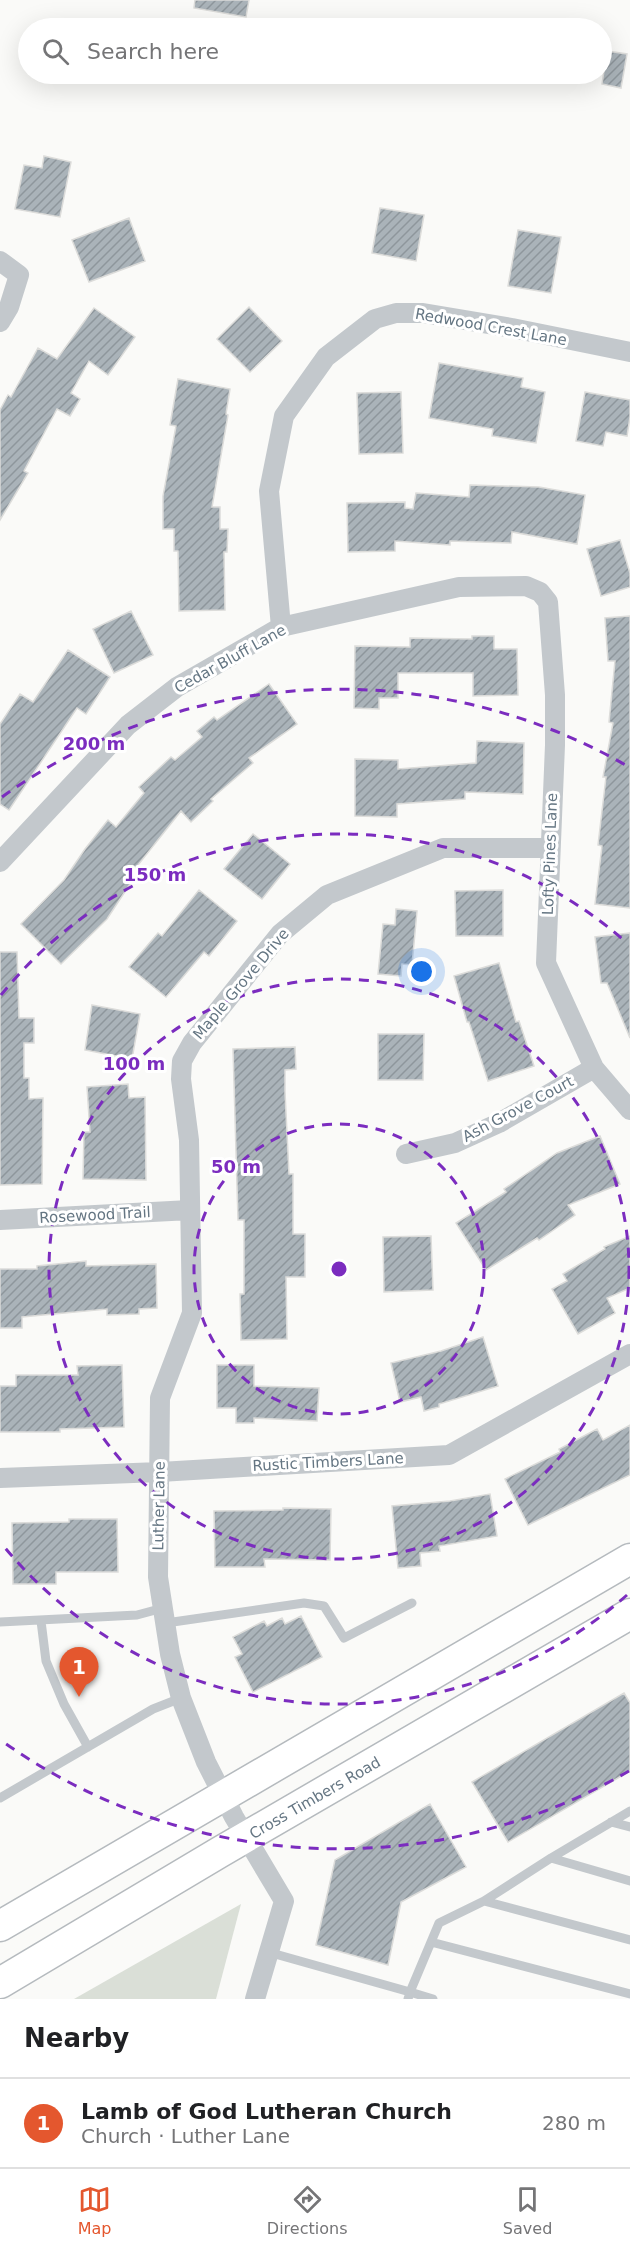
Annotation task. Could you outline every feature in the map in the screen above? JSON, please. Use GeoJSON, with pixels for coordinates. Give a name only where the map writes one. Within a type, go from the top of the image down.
{"type":"FeatureCollection","features":[{"type":"Feature","properties":{"kind":"main road"},"geometry":{"type":"LineString","coordinates":[[0,1926],[630,1559]]}},
{"type":"Feature","properties":{"kind":"main road","name":"Cross Timbers Road"},"geometry":{"type":"LineString","coordinates":[[0,1983],[630,1614]]}},
{"type":"Feature","properties":{"kind":"street"},"geometry":{"type":"LineString","coordinates":[[0,261],[18,275],[9,307],[0,321]]}},
{"type":"Feature","properties":{"kind":"street","name":"Redwood Crest Lane"},"geometry":{"type":"LineString","coordinates":[[281,627],[269,491],[284,416],[326,357],[375,320],[396,313],[423,313],[630,352]]}},
{"type":"Feature","properties":{"kind":"street","name":"Cedar Bluff Lane"},"geometry":{"type":"LineString","coordinates":[[0,862],[128,725],[177,687],[281,627],[459,587],[526,586]]}},
{"type":"Feature","properties":{"kind":"street","name":"Lofty Pines Lane"},"geometry":{"type":"LineString","coordinates":[[526,586],[540,592],[548,602],[555,695],[546,963],[594,1068],[630,1110]]}},
{"type":"Feature","properties":{"kind":"street","name":"Maple Grove Drive"},"geometry":{"type":"LineString","coordinates":[[190,1210],[189,1140],[181,1079],[182,1061],[192,1043],[280,934],[327,895],[443,848],[550,848]]}},
{"type":"Feature","properties":{"kind":"street","name":"Ash Grove Court"},"geometry":{"type":"LineString","coordinates":[[406,1154],[455,1143],[499,1123],[594,1068]]}},
{"type":"Feature","properties":{"kind":"street","name":"Rosewood Trail"},"geometry":{"type":"LineString","coordinates":[[0,1220],[190,1210]]}},
{"type":"Feature","properties":{"kind":"street","name":"Luther Lane"},"geometry":{"type":"LineString","coordinates":[[190,1210],[192,1313],[160,1398],[158,1577],[181,1698],[206,1762],[246,1838],[284,1901],[267,1952],[255,1999]]}},
{"type":"Feature","properties":{"kind":"street","name":"Rustic Timbers Lane"},"geometry":{"type":"LineString","coordinates":[[0,1478],[160,1472],[449,1455],[630,1354]]}},
{"type":"Feature","properties":{"kind":"lane"},"geometry":{"type":"LineString","coordinates":[[0,1622],[164,1615],[304,1603],[324,1606],[345,1638],[412,1603]]}},
{"type":"Feature","properties":{"kind":"lane"},"geometry":{"type":"LineString","coordinates":[[41,1621],[46,1660],[64,1704],[88,1747]]}},
{"type":"Feature","properties":{"kind":"lane"},"geometry":{"type":"LineString","coordinates":[[0,1798],[153,1709],[181,1698]]}},
{"type":"Feature","properties":{"kind":"lane"},"geometry":{"type":"LineString","coordinates":[[409,1996],[439,1923],[484,1901],[630,1811]]}},
{"type":"Feature","properties":{"kind":"lane"},"geometry":{"type":"LineString","coordinates":[[611,1822],[630,1827]]}},
{"type":"Feature","properties":{"kind":"lane"},"geometry":{"type":"LineString","coordinates":[[551,1858],[630,1881]]}},
{"type":"Feature","properties":{"kind":"lane"},"geometry":{"type":"LineString","coordinates":[[484,1901],[630,1940]]}},
{"type":"Feature","properties":{"kind":"lane"},"geometry":{"type":"LineString","coordinates":[[431,1942],[630,1994]]}},
{"type":"Feature","properties":{"kind":"lane"},"geometry":{"type":"LineString","coordinates":[[267,1952],[409,1996],[433,1999]]}},
{"type":"Feature","properties":{"kind":"shaded area"},"geometry":{"type":"Polygon","coordinates":[[[241,1904],[216,1999],[74,1999],[241,1904]]]}},
{"type":"Feature","properties":{"kind":"building"},"geometry":{"type":"Polygon","coordinates":[[[195,0],[249,0],[246,17],[194,8],[195,0]]]}},
{"type":"Feature","properties":{"kind":"building"},"geometry":{"type":"Polygon","coordinates":[[[612,52],[627,54],[621,88],[602,84],[612,84],[612,52]]]}},
{"type":"Feature","properties":{"kind":"building"},"geometry":{"type":"Polygon","coordinates":[[[44,156],[71,162],[60,217],[15,209],[24,165],[42,168],[44,156]]]}},
{"type":"Feature","properties":{"kind":"building"},"geometry":{"type":"Polygon","coordinates":[[[380,208],[424,215],[416,261],[372,253],[380,208]]]}},
{"type":"Feature","properties":{"kind":"building"},"geometry":{"type":"Polygon","coordinates":[[[129,218],[145,261],[89,282],[72,240],[129,218]]]}},
{"type":"Feature","properties":{"kind":"building"},"geometry":{"type":"Polygon","coordinates":[[[518,230],[561,237],[551,293],[508,286],[518,230]]]}},
{"type":"Feature","properties":{"kind":"building"},"geometry":{"type":"Polygon","coordinates":[[[249,307],[282,341],[250,372],[217,339],[249,307]]]}},
{"type":"Feature","properties":{"kind":"building"},"geometry":{"type":"Polygon","coordinates":[[[94,308],[135,337],[108,375],[89,361],[71,393],[80,399],[70,416],[57,409],[24,471],[28,473],[0,520],[0,410],[8,395],[11,397],[38,348],[57,359],[94,308]]]}},
{"type":"Feature","properties":{"kind":"building"},"geometry":{"type":"Polygon","coordinates":[[[439,363],[523,378],[521,387],[545,392],[536,443],[492,436],[493,429],[429,418],[439,363]]]}},
{"type":"Feature","properties":{"kind":"building"},"geometry":{"type":"Polygon","coordinates":[[[178,379],[230,389],[226,414],[228,415],[212,507],[220,507],[220,529],[228,529],[227,552],[224,552],[225,610],[179,611],[178,551],[174,551],[174,529],[163,529],[163,496],[176,426],[170,425],[178,379]]]}},
{"type":"Feature","properties":{"kind":"building"},"geometry":{"type":"Polygon","coordinates":[[[401,392],[403,453],[359,454],[357,393],[401,392]]]}},
{"type":"Feature","properties":{"kind":"building"},"geometry":{"type":"Polygon","coordinates":[[[585,392],[630,400],[627,436],[606,432],[603,446],[576,441],[585,392]]]}},
{"type":"Feature","properties":{"kind":"building"},"geometry":{"type":"Polygon","coordinates":[[[470,485],[539,487],[585,495],[577,544],[512,532],[511,543],[450,541],[450,545],[395,541],[395,551],[348,552],[347,503],[405,502],[405,508],[413,509],[416,493],[469,497],[470,485]]]}},
{"type":"Feature","properties":{"kind":"building"},"geometry":{"type":"Polygon","coordinates":[[[620,540],[630,573],[630,587],[601,596],[587,549],[620,540]]]}},
{"type":"Feature","properties":{"kind":"building"},"geometry":{"type":"Polygon","coordinates":[[[131,611],[153,655],[114,673],[93,629],[131,611]]]}},
{"type":"Feature","properties":{"kind":"building"},"geometry":{"type":"Polygon","coordinates":[[[630,616],[630,908],[595,904],[602,846],[598,845],[606,777],[603,777],[613,723],[609,722],[615,661],[608,661],[605,618],[630,616]]]}},
{"type":"Feature","properties":{"kind":"building"},"geometry":{"type":"Polygon","coordinates":[[[472,636],[494,636],[494,649],[517,649],[518,695],[473,696],[473,673],[398,673],[398,698],[379,698],[379,709],[354,708],[355,646],[410,647],[410,638],[472,639],[472,636]]]}},
{"type":"Feature","properties":{"kind":"building"},"geometry":{"type":"Polygon","coordinates":[[[68,650],[110,677],[86,714],[77,708],[9,810],[0,804],[0,724],[20,694],[33,702],[68,650]]]}},
{"type":"Feature","properties":{"kind":"building"},"geometry":{"type":"Polygon","coordinates":[[[269,684],[297,724],[249,758],[253,763],[211,799],[213,801],[191,822],[181,811],[130,875],[134,878],[107,919],[61,964],[21,924],[64,880],[108,820],[116,827],[144,793],[139,787],[171,757],[175,760],[202,737],[197,731],[214,717],[217,720],[269,684]]]}},
{"type":"Feature","properties":{"kind":"building"},"geometry":{"type":"Polygon","coordinates":[[[477,741],[524,743],[523,794],[465,792],[465,799],[397,804],[397,817],[355,816],[355,759],[398,760],[398,769],[476,763],[477,741]]]}},
{"type":"Feature","properties":{"kind":"building"},"geometry":{"type":"Polygon","coordinates":[[[253,834],[290,864],[262,899],[224,869],[253,834]]]}},
{"type":"Feature","properties":{"kind":"building"},"geometry":{"type":"Polygon","coordinates":[[[199,890],[237,921],[209,956],[204,952],[166,997],[129,967],[158,933],[162,936],[199,890]]]}},
{"type":"Feature","properties":{"kind":"building"},"geometry":{"type":"Polygon","coordinates":[[[503,890],[503,936],[456,936],[455,891],[503,890]]]}},
{"type":"Feature","properties":{"kind":"building"},"geometry":{"type":"Polygon","coordinates":[[[396,909],[417,911],[412,965],[402,964],[401,976],[378,974],[383,924],[395,925],[396,909]]]}},
{"type":"Feature","properties":{"kind":"building"},"geometry":{"type":"Polygon","coordinates":[[[630,933],[630,1038],[607,983],[601,983],[595,937],[630,933]]]}},
{"type":"Feature","properties":{"kind":"building"},"geometry":{"type":"Polygon","coordinates":[[[0,952],[17,952],[19,1018],[34,1018],[34,1043],[24,1043],[24,1078],[29,1078],[29,1099],[43,1098],[42,1184],[0,1185],[0,952]]]}},
{"type":"Feature","properties":{"kind":"building"},"geometry":{"type":"Polygon","coordinates":[[[499,963],[516,1022],[519,1021],[534,1066],[488,1081],[469,1022],[467,1022],[454,976],[499,963]]]}},
{"type":"Feature","properties":{"kind":"building"},"geometry":{"type":"Polygon","coordinates":[[[92,1005],[140,1014],[132,1059],[85,1050],[92,1005]]]}},
{"type":"Feature","properties":{"kind":"building"},"geometry":{"type":"Polygon","coordinates":[[[378,1034],[424,1034],[423,1080],[378,1080],[378,1034]]]}},
{"type":"Feature","properties":{"kind":"building"},"geometry":{"type":"Polygon","coordinates":[[[295,1047],[296,1069],[285,1070],[285,1092],[289,1174],[293,1174],[293,1234],[305,1234],[305,1277],[286,1277],[287,1339],[241,1340],[240,1294],[244,1294],[244,1220],[238,1220],[233,1049],[295,1047]]]}},
{"type":"Feature","properties":{"kind":"building"},"geometry":{"type":"Polygon","coordinates":[[[128,1084],[129,1098],[145,1097],[146,1180],[83,1179],[84,1132],[90,1132],[87,1087],[128,1084]]]}},
{"type":"Feature","properties":{"kind":"building"},"geometry":{"type":"Polygon","coordinates":[[[600,1136],[620,1184],[568,1205],[575,1215],[539,1240],[537,1238],[486,1270],[456,1223],[506,1192],[504,1189],[557,1153],[600,1136]]]}},
{"type":"Feature","properties":{"kind":"building"},"geometry":{"type":"Polygon","coordinates":[[[431,1236],[433,1290],[384,1292],[383,1237],[431,1236]]]}},
{"type":"Feature","properties":{"kind":"building"},"geometry":{"type":"Polygon","coordinates":[[[630,1236],[630,1288],[607,1298],[615,1313],[578,1334],[552,1289],[567,1281],[563,1274],[605,1249],[604,1247],[630,1236]]]}},
{"type":"Feature","properties":{"kind":"building"},"geometry":{"type":"Polygon","coordinates":[[[86,1261],[86,1266],[156,1264],[157,1308],[139,1309],[139,1314],[107,1315],[107,1309],[22,1317],[22,1328],[0,1328],[0,1269],[37,1269],[37,1266],[86,1261]]]}},
{"type":"Feature","properties":{"kind":"building"},"geometry":{"type":"Polygon","coordinates":[[[483,1337],[498,1386],[439,1404],[439,1407],[424,1411],[421,1397],[400,1402],[391,1363],[441,1351],[483,1337]]]}},
{"type":"Feature","properties":{"kind":"building"},"geometry":{"type":"Polygon","coordinates":[[[122,1365],[124,1427],[60,1429],[60,1432],[0,1432],[0,1386],[16,1386],[16,1375],[78,1375],[77,1366],[122,1365]]]}},
{"type":"Feature","properties":{"kind":"building"},"geometry":{"type":"Polygon","coordinates":[[[217,1365],[254,1365],[254,1386],[319,1388],[317,1421],[254,1418],[254,1423],[236,1423],[236,1408],[217,1408],[217,1365]]]}},
{"type":"Feature","properties":{"kind":"building"},"geometry":{"type":"Polygon","coordinates":[[[630,1425],[630,1475],[528,1525],[505,1479],[560,1452],[559,1449],[597,1429],[603,1440],[630,1425]]]}},
{"type":"Feature","properties":{"kind":"building"},"geometry":{"type":"Polygon","coordinates":[[[490,1494],[497,1536],[439,1546],[440,1551],[420,1553],[421,1566],[398,1568],[392,1506],[450,1501],[490,1494]]]}},
{"type":"Feature","properties":{"kind":"building"},"geometry":{"type":"Polygon","coordinates":[[[283,1508],[331,1509],[330,1560],[264,1559],[265,1567],[215,1567],[214,1511],[283,1510],[283,1508]]]}},
{"type":"Feature","properties":{"kind":"building"},"geometry":{"type":"Polygon","coordinates":[[[69,1519],[117,1519],[118,1572],[56,1572],[56,1584],[13,1584],[12,1523],[69,1522],[69,1519]]]}},
{"type":"Feature","properties":{"kind":"building"},"geometry":{"type":"Polygon","coordinates":[[[301,1616],[322,1657],[253,1692],[235,1657],[242,1654],[233,1637],[264,1621],[267,1626],[282,1618],[285,1624],[301,1616]]]}},
{"type":"Feature","properties":{"kind":"building"},"geometry":{"type":"Polygon","coordinates":[[[624,1693],[630,1703],[630,1771],[508,1842],[472,1782],[624,1693]]]}},
{"type":"Feature","properties":{"kind":"building"},"geometry":{"type":"Polygon","coordinates":[[[430,1804],[466,1867],[401,1902],[388,1965],[316,1945],[335,1860],[430,1804]]]}},
{"type":"Feature","properties":{"kind":"place","name":"Lamb of God Lutheran Church"},"geometry":{"type":"Point","coordinates":[79,1697]}}]}
